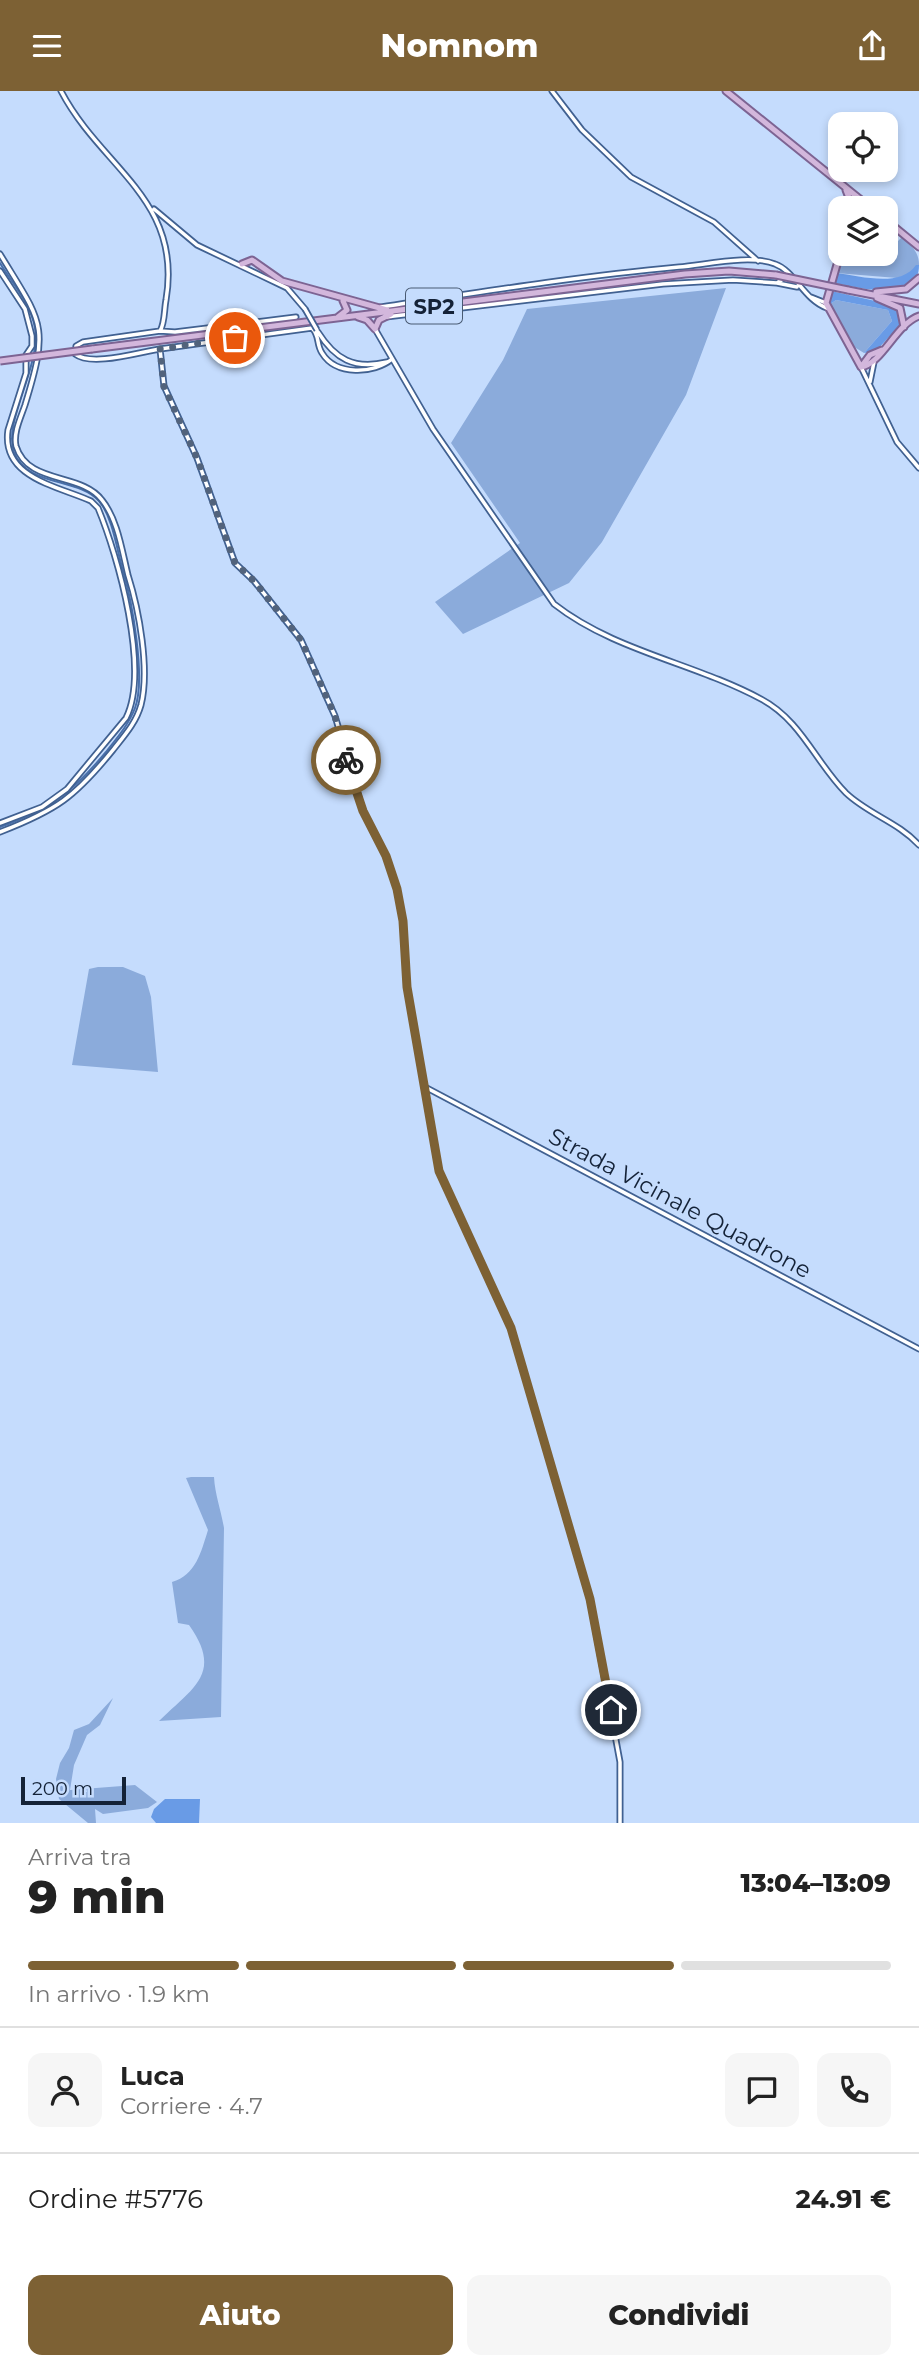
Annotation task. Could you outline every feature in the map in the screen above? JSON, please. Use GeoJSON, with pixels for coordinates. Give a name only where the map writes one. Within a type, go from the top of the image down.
{"type":"FeatureCollection","features":[{"type":"Feature","properties":{"kind":"main road"},"geometry":{"type":"LineString","coordinates":[[726,91],[856,196]]}},
{"type":"Feature","properties":{"kind":"main road"},"geometry":{"type":"LineString","coordinates":[[845,187],[849,196]]}},
{"type":"Feature","properties":{"kind":"main road"},"geometry":{"type":"LineString","coordinates":[[898,230],[919,247]]}},
{"type":"Feature","properties":{"kind":"main road"},"geometry":{"type":"LineString","coordinates":[[253,270],[255,261]]}},
{"type":"Feature","properties":{"kind":"main road"},"geometry":{"type":"LineString","coordinates":[[242,264],[255,261],[282,281],[341,299],[397,311]]}},
{"type":"Feature","properties":{"kind":"main road"},"geometry":{"type":"LineString","coordinates":[[836,266],[828,292],[827,306],[861,367],[919,316]]}},
{"type":"Feature","properties":{"kind":"main road","name":"SP2"},"geometry":{"type":"LineString","coordinates":[[0,361],[707,272],[776,275],[919,304]]}},
{"type":"Feature","properties":{"kind":"main road"},"geometry":{"type":"LineString","coordinates":[[855,291],[899,291],[913,285],[919,278]]}},
{"type":"Feature","properties":{"kind":"main road"},"geometry":{"type":"LineString","coordinates":[[866,293],[900,308],[904,327]]}},
{"type":"Feature","properties":{"kind":"main road"},"geometry":{"type":"LineString","coordinates":[[336,319],[347,310],[341,299]]}},
{"type":"Feature","properties":{"kind":"main road"},"geometry":{"type":"LineString","coordinates":[[356,316],[367,320],[375,329],[379,320],[397,311]]}},
{"type":"Feature","properties":{"kind":"main road"},"geometry":{"type":"LineString","coordinates":[[848,346],[856,353],[873,357]]}},
{"type":"Feature","properties":{"kind":"street"},"geometry":{"type":"LineString","coordinates":[[61,91],[93,139],[131,178],[151,207],[166,246],[170,268],[160,331]]}},
{"type":"Feature","properties":{"kind":"street"},"geometry":{"type":"LineString","coordinates":[[552,91],[582,130],[631,177],[714,222],[760,262]]}},
{"type":"Feature","properties":{"kind":"street"},"geometry":{"type":"LineString","coordinates":[[151,207],[197,245],[242,264],[287,288],[305,309],[327,347],[344,361],[358,364],[390,360]]}},
{"type":"Feature","properties":{"kind":"street"},"geometry":{"type":"LineString","coordinates":[[0,254],[36,314],[41,340],[16,432],[17,447],[25,462],[44,473],[91,490],[109,510],[140,625],[142,698],[137,716],[127,733],[67,801],[43,816],[0,832]]}},
{"type":"Feature","properties":{"kind":"street"},"geometry":{"type":"LineString","coordinates":[[376,308],[663,268],[760,262],[773,263],[786,271],[799,288],[827,306]]}},
{"type":"Feature","properties":{"kind":"street"},"geometry":{"type":"LineString","coordinates":[[0,271],[25,309],[32,336],[32,346],[26,355],[26,373],[8,431],[9,448],[20,470],[91,501],[98,508],[121,580],[130,627],[134,694],[132,706],[119,726],[67,789],[42,807],[0,823]]}},
{"type":"Feature","properties":{"kind":"street"},"geometry":{"type":"LineString","coordinates":[[777,283],[786,277],[786,271]]}},
{"type":"Feature","properties":{"kind":"street"},"geometry":{"type":"LineString","coordinates":[[6,283],[15,278]]}},
{"type":"Feature","properties":{"kind":"street"},"geometry":{"type":"LineString","coordinates":[[384,317],[663,284],[733,280],[777,283],[799,288]]}},
{"type":"Feature","properties":{"kind":"street"},"geometry":{"type":"LineString","coordinates":[[815,298],[828,292]]}},
{"type":"Feature","properties":{"kind":"street"},"geometry":{"type":"LineString","coordinates":[[809,296],[827,306]]}},
{"type":"Feature","properties":{"kind":"street"},"geometry":{"type":"LineString","coordinates":[[296,317],[90,341],[73,349],[79,358],[103,359],[312,328],[318,337],[322,353],[335,364],[368,370],[385,366],[390,360]]}},
{"type":"Feature","properties":{"kind":"street"},"geometry":{"type":"LineString","coordinates":[[375,329],[390,360],[433,429],[554,604],[581,625],[694,669],[778,709],[809,741],[846,792],[865,809],[895,824],[919,845]]}},
{"type":"Feature","properties":{"kind":"street"},"geometry":{"type":"LineString","coordinates":[[160,349],[164,387],[197,458],[235,563],[254,581],[301,640],[335,716],[363,811],[386,856],[403,921],[407,987],[439,1171],[511,1328],[590,1599],[620,1762],[620,1823]]}},
{"type":"Feature","properties":{"kind":"street"},"geometry":{"type":"LineString","coordinates":[[871,387],[873,357]]}},
{"type":"Feature","properties":{"kind":"street"},"geometry":{"type":"LineString","coordinates":[[861,367],[897,442],[919,468]]}},
{"type":"Feature","properties":{"kind":"street"},"geometry":{"type":"LineString","coordinates":[[20,391],[28,393]]}},
{"type":"Feature","properties":{"kind":"street"},"geometry":{"type":"LineString","coordinates":[[41,481],[44,473]]}},
{"type":"Feature","properties":{"kind":"street"},"geometry":{"type":"LineString","coordinates":[[108,537],[117,535]]}},
{"type":"Feature","properties":{"kind":"street"},"geometry":{"type":"LineString","coordinates":[[130,627],[140,625]]}},
{"type":"Feature","properties":{"kind":"street"},"geometry":{"type":"LineString","coordinates":[[119,726],[127,733]]}},
{"type":"Feature","properties":{"kind":"street","name":"Strada Vicinale Quadrone"},"geometry":{"type":"LineString","coordinates":[[425,1087],[919,1349]]}},
{"type":"Feature","properties":{"kind":"shaded area"},"geometry":{"type":"Polygon","coordinates":[[[902,237],[918,256],[919,265],[910,274],[897,278],[836,273],[840,266],[898,266],[898,241],[902,237]]]}},
{"type":"Feature","properties":{"kind":"shaded area"},"geometry":{"type":"Polygon","coordinates":[[[919,265],[916,277],[909,285],[898,289],[871,290],[834,283],[836,273],[890,278],[909,272],[919,265]]]}},
{"type":"Feature","properties":{"kind":"shaded area"},"geometry":{"type":"Polygon","coordinates":[[[726,288],[686,395],[602,542],[569,583],[463,634],[435,602],[520,543],[451,443],[503,360],[527,309],[726,288]]]}},
{"type":"Feature","properties":{"kind":"shaded area"},"geometry":{"type":"Polygon","coordinates":[[[831,291],[893,305],[900,310],[900,325],[876,351],[864,353],[892,321],[888,310],[836,300],[829,305],[831,291]]]}},
{"type":"Feature","properties":{"kind":"shaded area"},"geometry":{"type":"Polygon","coordinates":[[[836,300],[888,310],[892,321],[864,353],[851,345],[830,310],[829,305],[836,300]]]}},
{"type":"Feature","properties":{"kind":"shaded area"},"geometry":{"type":"Polygon","coordinates":[[[123,967],[145,976],[151,997],[158,1072],[72,1065],[89,969],[123,967]]]}},
{"type":"Feature","properties":{"kind":"shaded area"},"geometry":{"type":"Polygon","coordinates":[[[214,1477],[224,1528],[221,1717],[159,1721],[192,1689],[204,1668],[204,1656],[199,1642],[189,1625],[178,1623],[172,1582],[180,1579],[192,1568],[208,1530],[186,1478],[214,1477]]]}},
{"type":"Feature","properties":{"kind":"shaded area"},"geometry":{"type":"Polygon","coordinates":[[[113,1698],[100,1725],[87,1735],[74,1765],[70,1790],[135,1785],[157,1802],[148,1808],[103,1814],[95,1809],[96,1823],[88,1823],[59,1799],[56,1779],[74,1730],[89,1724],[113,1698]]]}},
{"type":"Feature","properties":{"kind":"shaded area"},"geometry":{"type":"Polygon","coordinates":[[[165,1799],[200,1799],[199,1823],[156,1823],[151,1817],[154,1809],[165,1799]]]}},
{"type":"Feature","properties":{"kind":"waterway"},"geometry":{"type":"LineString","coordinates":[[0,263],[25,302],[35,328],[33,359],[13,425],[14,452],[20,463],[30,471],[90,493],[104,508],[114,534],[130,601],[139,679],[138,695],[132,714],[94,766],[71,789],[47,806],[0,827]]}},
{"type":"Feature","properties":{"kind":"way so far"},"geometry":{"type":"LineString","coordinates":[[235,338],[160,349],[164,387],[197,458],[235,563],[254,581],[301,640],[335,716],[346,760]]}},
{"type":"Feature","properties":{"kind":"route"},"geometry":{"type":"LineString","coordinates":[[346,760],[363,811],[386,856],[397,889],[403,921],[407,987],[439,1171],[511,1328],[590,1599],[611,1710]]}}]}
